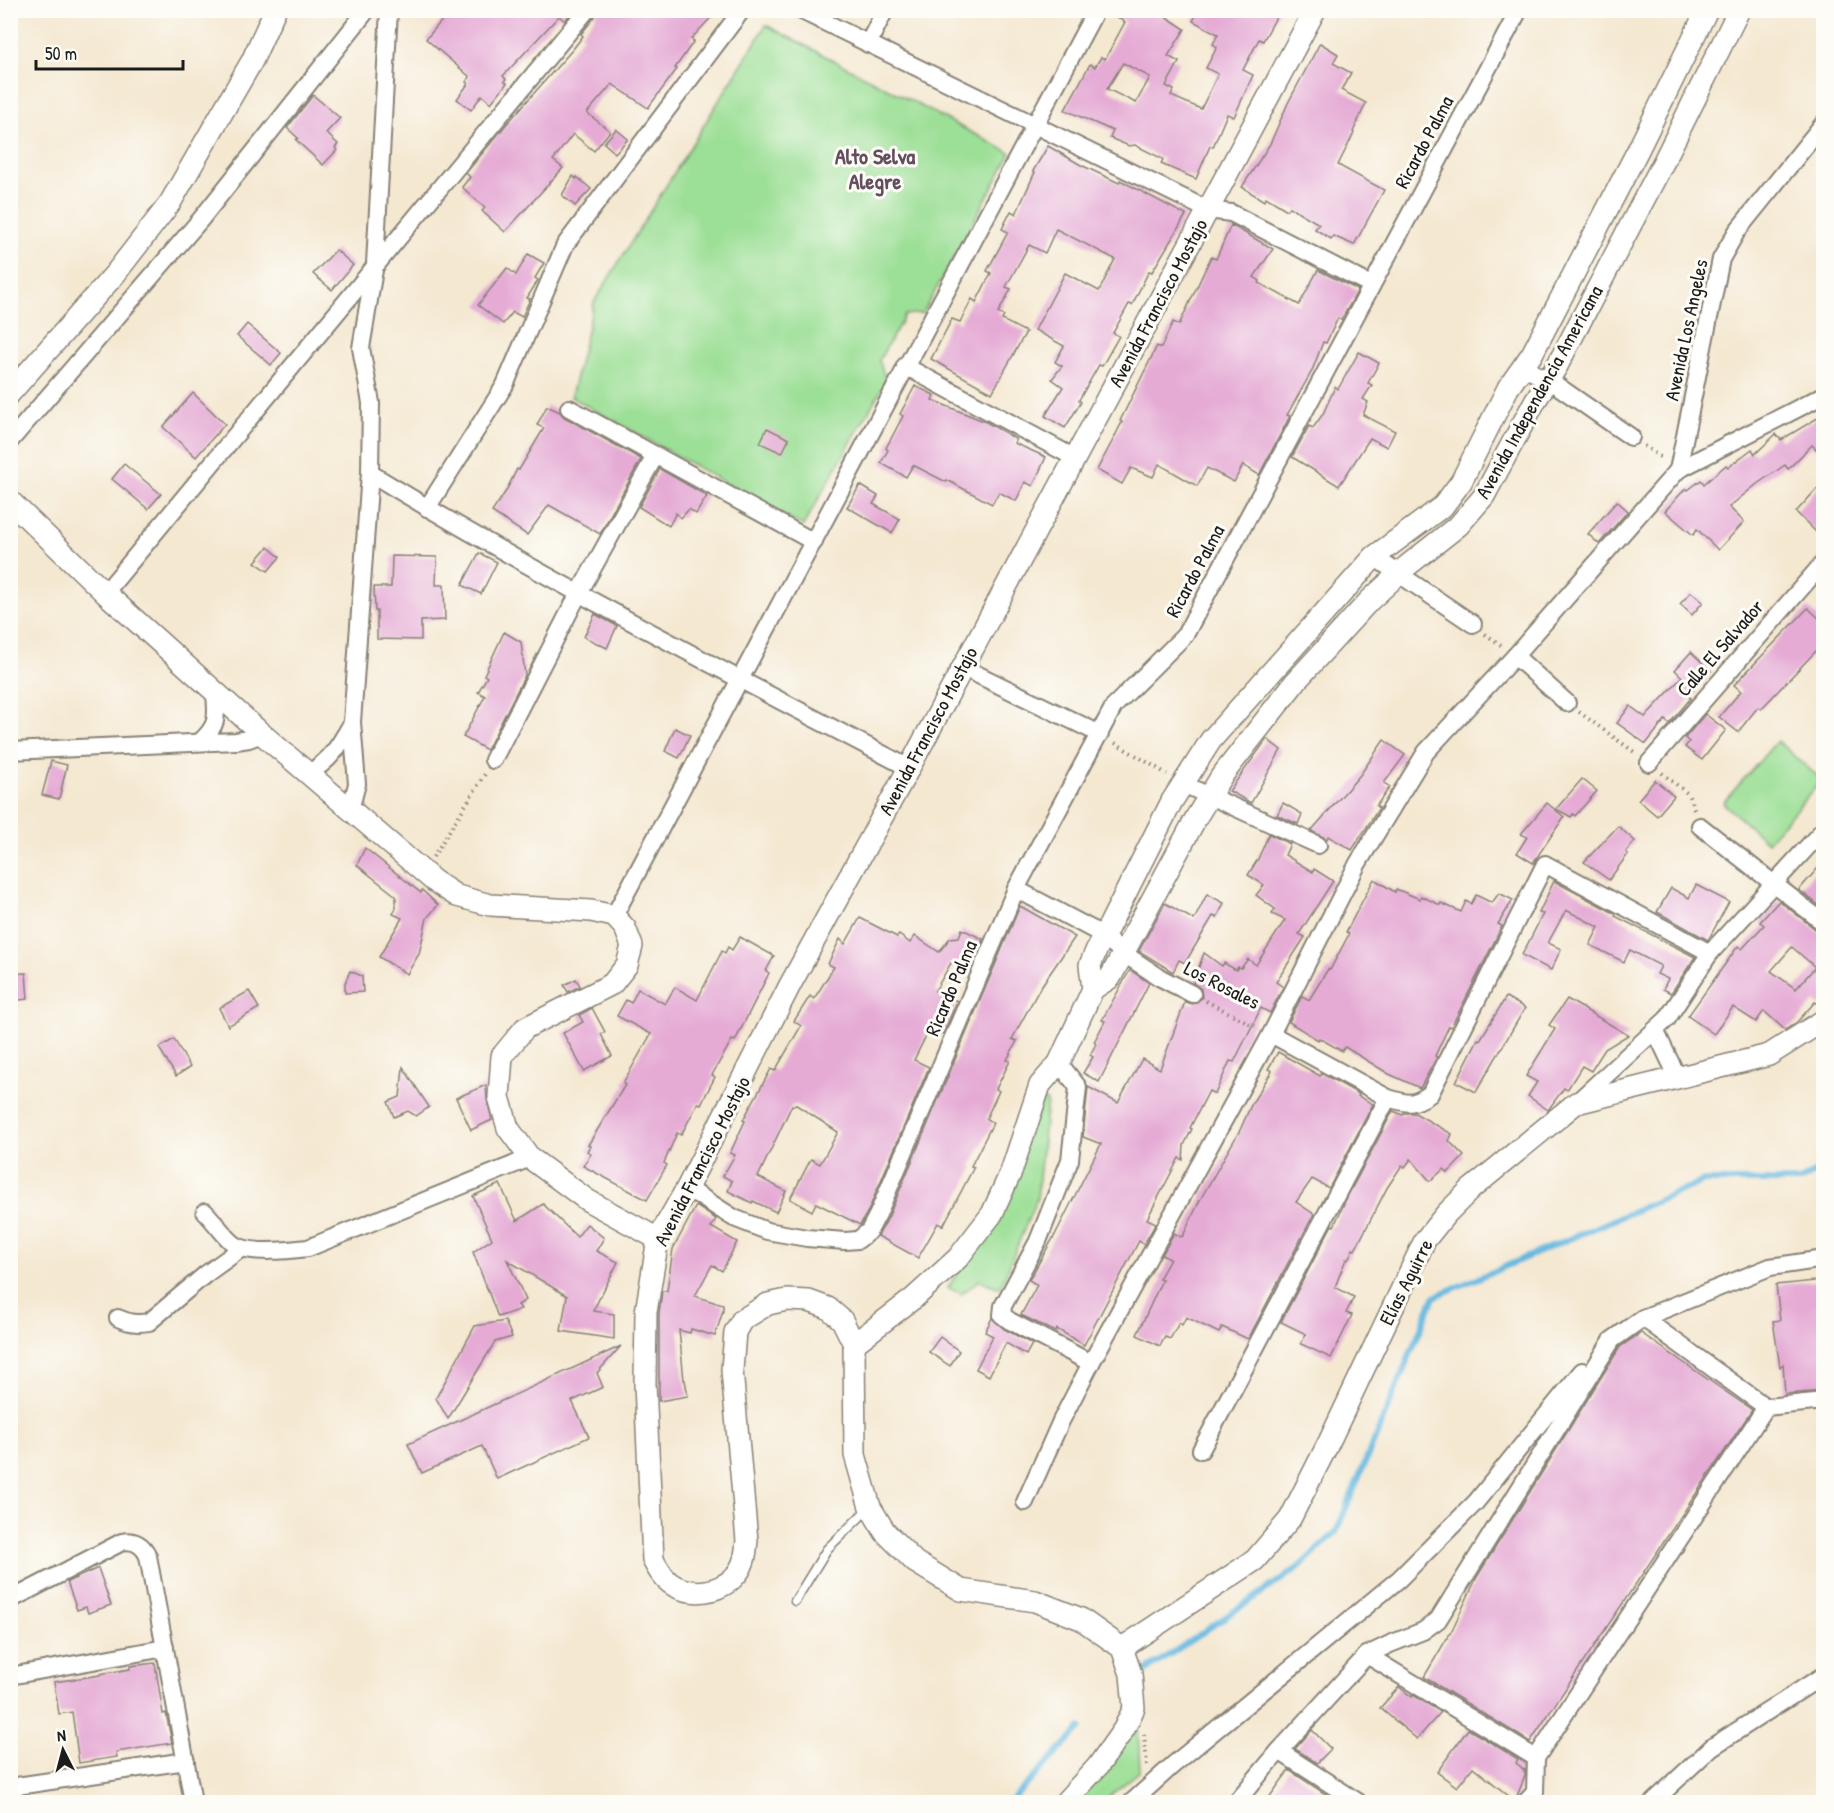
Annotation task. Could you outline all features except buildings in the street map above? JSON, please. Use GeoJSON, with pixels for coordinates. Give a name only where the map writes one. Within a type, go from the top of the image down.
{"type":"FeatureCollection","features":[{"type":"Feature","properties":{"kind":"street"},"geometry":{"type":"LineString","coordinates":[[10,393],[115,274],[171,203],[252,61],[275,10]]}},
{"type":"Feature","properties":{"kind":"street"},"geometry":{"type":"LineString","coordinates":[[10,441],[201,219],[367,10]]}},
{"type":"Feature","properties":{"kind":"street"},"geometry":{"type":"LineString","coordinates":[[350,810],[357,784],[352,722],[370,473],[371,403],[361,348],[375,264],[389,10]]}},
{"type":"Feature","properties":{"kind":"street"},"geometry":{"type":"LineString","coordinates":[[105,593],[587,10]]}},
{"type":"Feature","properties":{"kind":"street"},"geometry":{"type":"LineString","coordinates":[[427,508],[505,385],[565,245],[742,10]]}},
{"type":"Feature","properties":{"kind":"street"},"geometry":{"type":"LineString","coordinates":[[800,10],[1208,210],[1231,213],[1371,285]]}},
{"type":"Feature","properties":{"kind":"street"},"geometry":{"type":"LineString","coordinates":[[868,44],[885,10]]}},
{"type":"Feature","properties":{"kind":"street"},"geometry":{"type":"LineString","coordinates":[[614,916],[742,680],[905,366],[1096,10]]}},
{"type":"Feature","properties":{"kind":"street","name":"Avenida Francisco Mostajo"},"geometry":{"type":"LineString","coordinates":[[1122,1648],[1081,1619],[1035,1601],[961,1590],[915,1562],[885,1533],[870,1507],[855,1455],[854,1344],[842,1320],[828,1308],[809,1301],[787,1300],[768,1304],[742,1320],[735,1332],[732,1370],[747,1541],[744,1561],[737,1574],[726,1584],[712,1590],[691,1591],[670,1583],[660,1573],[653,1560],[645,1383],[646,1311],[658,1239],[687,1188],[790,985],[909,768],[1315,10]]}},
{"type":"Feature","properties":{"kind":"street","name":"Ricardo Palma"},"geometry":{"type":"LineString","coordinates":[[687,1188],[734,1218],[767,1231],[844,1241],[858,1240],[869,1231],[1016,889],[1114,706],[1185,635],[1519,10]]}},
{"type":"Feature","properties":{"kind":"street","name":"Avenida Independencia Americana"},"geometry":{"type":"LineString","coordinates":[[1093,990],[1090,965],[1102,935],[1108,928],[1172,801],[1211,740],[1374,557],[1443,506],[1461,482],[1509,388],[1523,368],[1637,152],[1707,10]]}},
{"type":"Feature","properties":{"kind":"street","name":"Avenida Independencia Americana"},"geometry":{"type":"LineString","coordinates":[[854,1344],[914,1298],[958,1258],[992,1214],[1011,1172],[1040,1085],[1059,1063],[1093,990],[1110,978],[1221,777],[1296,681],[1369,601],[1397,574],[1459,525],[1484,496],[1535,401],[1549,380],[1662,164],[1739,10]]}},
{"type":"Feature","properties":{"kind":"street","name":"Avenida Los Angeles"},"geometry":{"type":"LineString","coordinates":[[1678,470],[1721,259],[1737,231],[1824,123]]}},
{"type":"Feature","properties":{"kind":"street"},"geometry":{"type":"LineString","coordinates":[[905,366],[1075,458]]}},
{"type":"Feature","properties":{"kind":"street"},"geometry":{"type":"LineString","coordinates":[[1523,368],[1549,380],[1631,437]]}},
{"type":"Feature","properties":{"kind":"street"},"geometry":{"type":"LineString","coordinates":[[1025,1502],[1061,1421],[1091,1363],[1270,1034],[1358,863],[1426,752],[1515,656],[1678,470],[1824,395]]}},
{"type":"Feature","properties":{"kind":"street"},"geometry":{"type":"LineString","coordinates":[[568,408],[814,542]]}},
{"type":"Feature","properties":{"kind":"street"},"geometry":{"type":"LineString","coordinates":[[493,760],[579,593],[655,456]]}},
{"type":"Feature","properties":{"kind":"street"},"geometry":{"type":"LineString","coordinates":[[370,473],[427,508],[579,593],[909,768]]}},
{"type":"Feature","properties":{"kind":"street"},"geometry":{"type":"LineString","coordinates":[[10,501],[105,593],[262,734],[424,872],[458,896],[490,905],[591,911],[614,916],[625,928],[632,946],[627,964],[612,984],[525,1028],[502,1056],[499,1097],[508,1128],[530,1158],[587,1200],[658,1239]]}},
{"type":"Feature","properties":{"kind":"street"},"geometry":{"type":"LineString","coordinates":[[1374,557],[1473,624]]}},
{"type":"Feature","properties":{"kind":"street","name":"Calle El Salvador"},"geometry":{"type":"LineString","coordinates":[[1649,762],[1824,562]]}},
{"type":"Feature","properties":{"kind":"street"},"geometry":{"type":"LineString","coordinates":[[1515,656],[1567,703]]}},
{"type":"Feature","properties":{"kind":"street"},"geometry":{"type":"LineString","coordinates":[[962,667],[1100,734]]}},
{"type":"Feature","properties":{"kind":"street"},"geometry":{"type":"LineString","coordinates":[[201,741],[212,730],[216,722],[215,691]]}},
{"type":"Feature","properties":{"kind":"street"},"geometry":{"type":"LineString","coordinates":[[309,773],[323,765],[336,752],[352,722]]}},
{"type":"Feature","properties":{"kind":"street"},"geometry":{"type":"LineString","coordinates":[[10,751],[249,740],[262,734]]}},
{"type":"Feature","properties":{"kind":"street"},"geometry":{"type":"LineString","coordinates":[[1183,784],[1318,845]]}},
{"type":"Feature","properties":{"kind":"street"},"geometry":{"type":"LineString","coordinates":[[1700,826],[1824,922]]}},
{"type":"Feature","properties":{"kind":"street"},"geometry":{"type":"LineString","coordinates":[[1576,1103],[1667,1019],[1710,953],[1824,829]]}},
{"type":"Feature","properties":{"kind":"street","name":"Los Rosales"},"geometry":{"type":"LineString","coordinates":[[1270,1034],[1388,1098],[1417,1103],[1431,1094],[1545,864],[1710,953]]}},
{"type":"Feature","properties":{"kind":"street","name":"Los Rosales"},"geometry":{"type":"LineString","coordinates":[[1016,889],[1102,935],[1123,953],[1159,977],[1192,994]]}},
{"type":"Feature","properties":{"kind":"street","name":"Elías Aguirre"},"geometry":{"type":"LineString","coordinates":[[1122,1648],[1255,1560],[1290,1519],[1425,1240],[1446,1214],[1471,1189],[1576,1103],[1768,1054],[1824,1020]]}},
{"type":"Feature","properties":{"kind":"street"},"geometry":{"type":"LineString","coordinates":[[1655,1030],[1678,1077]]}},
{"type":"Feature","properties":{"kind":"street"},"geometry":{"type":"LineString","coordinates":[[1059,1063],[1078,1087],[1070,1160],[1038,1241],[1003,1306],[1002,1315],[1091,1363]]}},
{"type":"Feature","properties":{"kind":"street"},"geometry":{"type":"LineString","coordinates":[[1201,1450],[1388,1098]]}},
{"type":"Feature","properties":{"kind":"street"},"geometry":{"type":"LineString","coordinates":[[206,1212],[235,1245],[242,1248],[287,1251],[308,1248],[530,1158]]}},
{"type":"Feature","properties":{"kind":"street"},"geometry":{"type":"LineString","coordinates":[[118,1318],[140,1324],[149,1322],[206,1274],[242,1248]]}},
{"type":"Feature","properties":{"kind":"street"},"geometry":{"type":"LineString","coordinates":[[1137,1798],[1173,1765],[1399,1579],[1476,1502],[1595,1356],[1612,1340],[1643,1318],[1770,1267],[1824,1259]]}},
{"type":"Feature","properties":{"kind":"street"},"geometry":{"type":"LineString","coordinates":[[1643,1318],[1766,1407],[1824,1401]]}},
{"type":"Feature","properties":{"kind":"street"},"geometry":{"type":"LineString","coordinates":[[1236,1803],[1279,1751],[1367,1655],[1423,1631],[1438,1620],[1612,1340]]}},
{"type":"Feature","properties":{"kind":"street"},"geometry":{"type":"LineString","coordinates":[[1526,1803],[1535,1792],[1536,1758],[1766,1407]]}},
{"type":"Feature","properties":{"kind":"street"},"geometry":{"type":"LineString","coordinates":[[10,1600],[122,1542],[133,1542],[143,1547],[148,1556],[194,1803]]}},
{"type":"Feature","properties":{"kind":"street"},"geometry":{"type":"LineString","coordinates":[[10,1676],[165,1648]]}},
{"type":"Feature","properties":{"kind":"street"},"geometry":{"type":"LineString","coordinates":[[1065,1803],[1098,1766],[1124,1730],[1132,1714],[1131,1674],[1122,1648]]}},
{"type":"Feature","properties":{"kind":"street"},"geometry":{"type":"LineString","coordinates":[[1367,1655],[1536,1758]]}},
{"type":"Feature","properties":{"kind":"street"},"geometry":{"type":"LineString","coordinates":[[1653,1803],[1712,1748],[1824,1675]]}},
{"type":"Feature","properties":{"kind":"street"},"geometry":{"type":"LineString","coordinates":[[1279,1751],[1358,1803]]}},
{"type":"Feature","properties":{"kind":"street"},"geometry":{"type":"LineString","coordinates":[[10,1787],[186,1761]]}},
{"type":"Feature","properties":{"kind":"lane"},"geometry":{"type":"LineString","coordinates":[[795,1601],[827,1549],[870,1507]]}},
{"type":"Feature","properties":{"kind":"path"},"geometry":{"type":"LineString","coordinates":[[1631,437],[1678,470]]}},
{"type":"Feature","properties":{"kind":"path"},"geometry":{"type":"LineString","coordinates":[[1473,624],[1515,656]]}},
{"type":"Feature","properties":{"kind":"path"},"geometry":{"type":"LineString","coordinates":[[1567,703],[1649,762],[1688,794],[1700,826]]}},
{"type":"Feature","properties":{"kind":"path"},"geometry":{"type":"LineString","coordinates":[[1100,734],[1183,784]]}},
{"type":"Feature","properties":{"kind":"path"},"geometry":{"type":"LineString","coordinates":[[424,872],[493,760]]}},
{"type":"Feature","properties":{"kind":"path","name":"Los Rosales"},"geometry":{"type":"LineString","coordinates":[[1192,994],[1270,1034]]}},
{"type":"Feature","properties":{"kind":"path"},"geometry":{"type":"LineString","coordinates":[[1132,1714],[1146,1740],[1147,1763],[1137,1798]]}},
{"type":"Feature","properties":{"kind":"green space"},"geometry":{"type":"Polygon","coordinates":[[[766,25],[1011,153],[923,313],[905,315],[879,360],[886,381],[803,526],[571,397],[594,302],[766,25]]]}},
{"type":"Feature","properties":{"kind":"green space"},"geometry":{"type":"Polygon","coordinates":[[[1777,741],[1822,780],[1767,842],[1723,803],[1777,741]]]}},
{"type":"Feature","properties":{"kind":"green space"},"geometry":{"type":"Polygon","coordinates":[[[1043,1100],[1047,1101],[1037,1198],[1000,1288],[979,1280],[962,1294],[948,1288],[991,1217],[1043,1100]]]}},
{"type":"Feature","properties":{"kind":"green space"},"geometry":{"type":"Polygon","coordinates":[[[1131,1726],[1138,1730],[1140,1771],[1102,1802],[1071,1802],[1131,1726]]]}},
{"type":"Feature","properties":{"kind":"waterway"},"geometry":{"type":"LineString","coordinates":[[1135,1678],[1298,1568],[1336,1532],[1434,1297],[1704,1181],[1800,1181],[1824,1167]]}},
{"type":"Feature","properties":{"kind":"waterway"},"geometry":{"type":"LineString","coordinates":[[1010,1802],[1081,1728]]}},
{"type":"Feature","properties":{"kind":"district","name":"Alto Selva Alegre"},"geometry":{"type":"Point","coordinates":[875,168]}}]}
